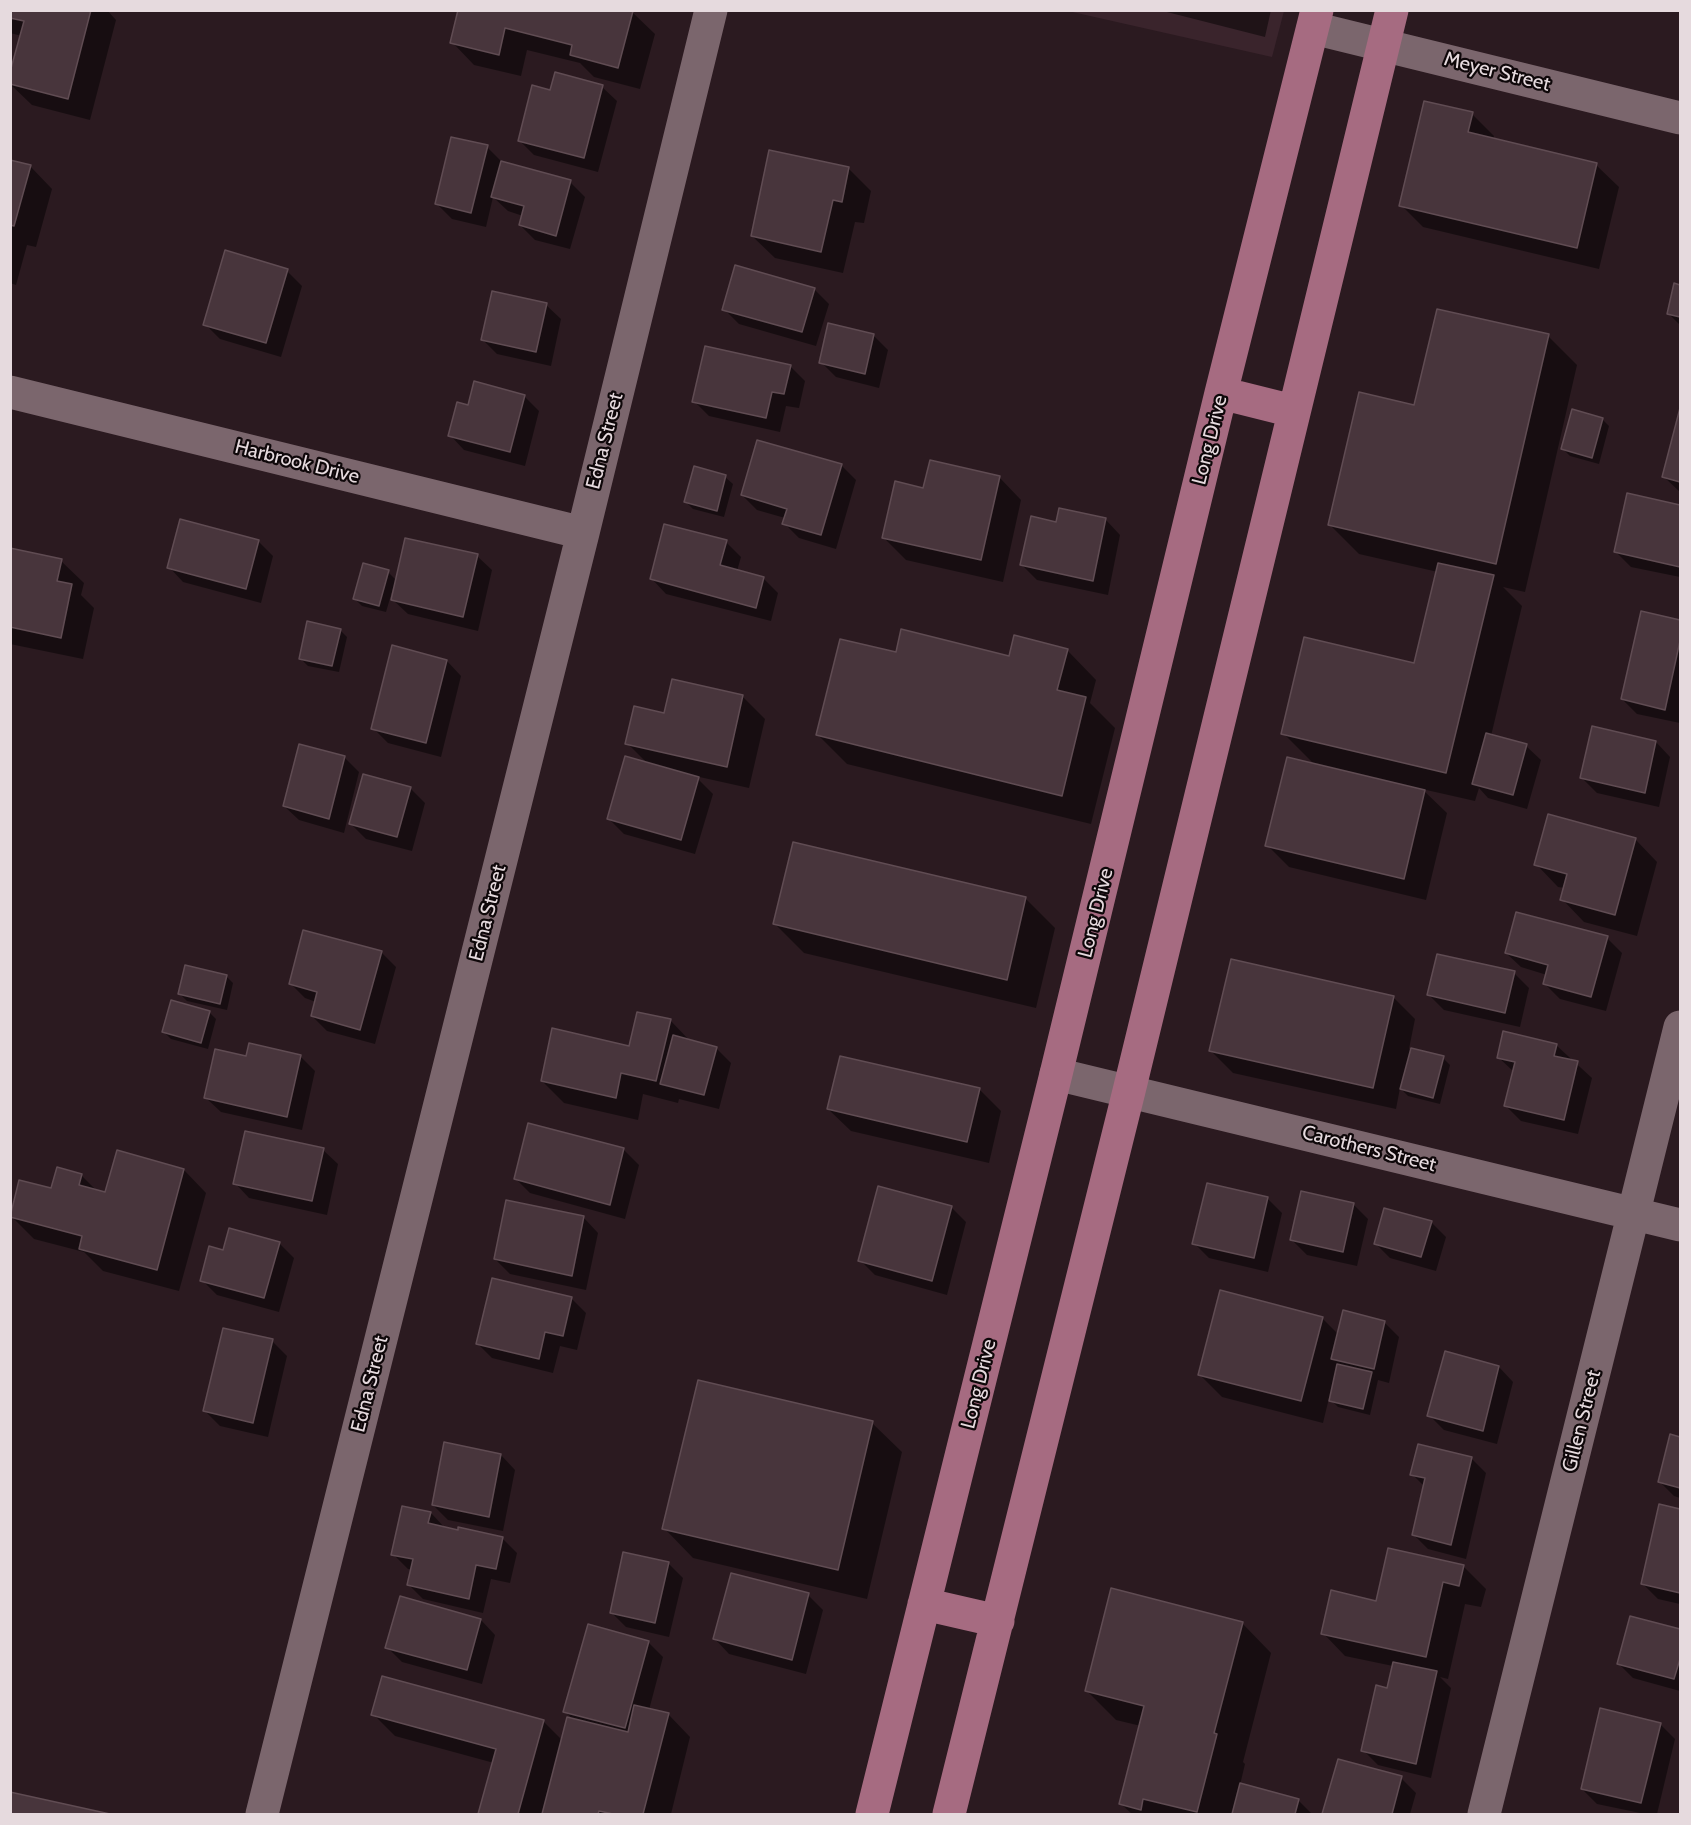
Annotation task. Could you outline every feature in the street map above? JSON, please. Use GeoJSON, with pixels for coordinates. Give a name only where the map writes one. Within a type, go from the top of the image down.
{"type":"FeatureCollection","features":[{"type":"Feature","properties":{"kind":"main road"},"geometry":{"type":"LineString","coordinates":[[949,1815],[1129,1091],[1392,10]]}},
{"type":"Feature","properties":{"kind":"main road","name":"Long Drive"},"geometry":{"type":"LineString","coordinates":[[872,1815],[1315,19]]}},
{"type":"Feature","properties":{"kind":"main road"},"geometry":{"type":"LineString","coordinates":[[1221,393],[1293,411]]}},
{"type":"Feature","properties":{"kind":"main road"},"geometry":{"type":"LineString","coordinates":[[924,1604],[998,1621]]}},
{"type":"Feature","properties":{"kind":"street","name":"Edna Street"},"geometry":{"type":"LineString","coordinates":[[262,1815],[711,10]]}},
{"type":"Feature","properties":{"kind":"street","name":"Meyer Street"},"geometry":{"type":"LineString","coordinates":[[1315,19],[1383,44],[1680,118]]}},
{"type":"Feature","properties":{"kind":"street","name":"Harbrook Drive"},"geometry":{"type":"LineString","coordinates":[[10,392],[583,532]]}},
{"type":"Feature","properties":{"kind":"street","name":"Gillen Street"},"geometry":{"type":"LineString","coordinates":[[1484,1815],[1680,1027]]}},
{"type":"Feature","properties":{"kind":"street","name":"Carothers Street"},"geometry":{"type":"LineString","coordinates":[[1056,1074],[1680,1226]]}},
{"type":"Feature","properties":{"kind":"shaded area"},"geometry":{"type":"Polygon","coordinates":[[[1284,10],[1272,57],[1068,11],[1284,10]]]}},
{"type":"Feature","properties":{"kind":"building"},"geometry":{"type":"Polygon","coordinates":[[[10,10],[91,10],[68,99],[10,84],[10,72],[24,21],[10,18],[10,10]]]}},
{"type":"Feature","properties":{"kind":"building"},"geometry":{"type":"Polygon","coordinates":[[[458,10],[633,11],[618,68],[570,55],[572,45],[505,28],[499,55],[450,43],[458,10]]]}},
{"type":"Feature","properties":{"kind":"building"},"geometry":{"type":"Polygon","coordinates":[[[555,72],[603,85],[584,158],[518,141],[532,85],[550,90],[555,72]]]}},
{"type":"Feature","properties":{"kind":"building"},"geometry":{"type":"Polygon","coordinates":[[[1424,101],[1473,112],[1468,132],[1597,163],[1577,248],[1399,206],[1424,101]]]}},
{"type":"Feature","properties":{"kind":"building"},"geometry":{"type":"Polygon","coordinates":[[[451,137],[488,145],[471,213],[435,204],[451,137]]]}},
{"type":"Feature","properties":{"kind":"building"},"geometry":{"type":"Polygon","coordinates":[[[769,150],[849,167],[842,202],[833,200],[821,252],[751,236],[769,150]]]}},
{"type":"Feature","properties":{"kind":"building"},"geometry":{"type":"Polygon","coordinates":[[[10,160],[31,165],[14,226],[10,225],[10,160]]]}},
{"type":"Feature","properties":{"kind":"building"},"geometry":{"type":"Polygon","coordinates":[[[501,161],[571,180],[556,236],[519,225],[524,206],[491,197],[501,161]]]}},
{"type":"Feature","properties":{"kind":"building"},"geometry":{"type":"Polygon","coordinates":[[[225,250],[288,269],[266,343],[203,325],[225,250]]]}},
{"type":"Feature","properties":{"kind":"building"},"geometry":{"type":"Polygon","coordinates":[[[735,265],[815,288],[802,332],[722,310],[735,265]]]}},
{"type":"Feature","properties":{"kind":"building"},"geometry":{"type":"Polygon","coordinates":[[[1674,283],[1680,285],[1680,317],[1667,314],[1674,283]]]}},
{"type":"Feature","properties":{"kind":"building"},"geometry":{"type":"Polygon","coordinates":[[[492,291],[547,303],[536,352],[481,340],[492,291]]]}},
{"type":"Feature","properties":{"kind":"building"},"geometry":{"type":"Polygon","coordinates":[[[1437,309],[1549,334],[1496,564],[1328,525],[1359,392],[1414,405],[1437,309]]]}},
{"type":"Feature","properties":{"kind":"building"},"geometry":{"type":"Polygon","coordinates":[[[828,323],[874,334],[865,374],[819,363],[828,323]]]}},
{"type":"Feature","properties":{"kind":"building"},"geometry":{"type":"Polygon","coordinates":[[[705,346],[791,365],[784,394],[772,392],[766,418],[692,402],[705,346]]]}},
{"type":"Feature","properties":{"kind":"building"},"geometry":{"type":"Polygon","coordinates":[[[474,381],[525,395],[510,452],[448,436],[457,402],[468,405],[474,381]]]}},
{"type":"Feature","properties":{"kind":"building"},"geometry":{"type":"Polygon","coordinates":[[[1680,408],[1680,482],[1662,477],[1680,408]]]}},
{"type":"Feature","properties":{"kind":"building"},"geometry":{"type":"Polygon","coordinates":[[[1572,409],[1603,418],[1592,458],[1561,449],[1572,409]]]}},
{"type":"Feature","properties":{"kind":"building"},"geometry":{"type":"Polygon","coordinates":[[[757,440],[842,464],[821,535],[782,524],[787,509],[741,495],[757,440]]]}},
{"type":"Feature","properties":{"kind":"building"},"geometry":{"type":"Polygon","coordinates":[[[930,460],[1000,476],[981,560],[882,538],[895,481],[923,488],[930,460]]]}},
{"type":"Feature","properties":{"kind":"building"},"geometry":{"type":"Polygon","coordinates":[[[694,466],[726,475],[717,511],[684,502],[694,466]]]}},
{"type":"Feature","properties":{"kind":"building"},"geometry":{"type":"Polygon","coordinates":[[[1627,493],[1680,505],[1680,567],[1614,552],[1627,493]]]}},
{"type":"Feature","properties":{"kind":"building"},"geometry":{"type":"Polygon","coordinates":[[[1059,508],[1106,518],[1093,581],[1020,565],[1031,516],[1056,522],[1059,508]]]}},
{"type":"Feature","properties":{"kind":"building"},"geometry":{"type":"Polygon","coordinates":[[[180,519],[259,540],[246,589],[167,568],[180,519]]]}},
{"type":"Feature","properties":{"kind":"building"},"geometry":{"type":"Polygon","coordinates":[[[664,524],[727,540],[720,565],[764,577],[756,608],[650,579],[664,524]]]}},
{"type":"Feature","properties":{"kind":"building"},"geometry":{"type":"Polygon","coordinates":[[[405,538],[478,554],[463,617],[391,600],[405,538]]]}},
{"type":"Feature","properties":{"kind":"building"},"geometry":{"type":"Polygon","coordinates":[[[10,548],[62,559],[57,581],[72,584],[61,638],[10,627],[10,548]]]}},
{"type":"Feature","properties":{"kind":"building"},"geometry":{"type":"Polygon","coordinates":[[[363,563],[389,570],[379,606],[353,599],[363,563]]]}},
{"type":"Feature","properties":{"kind":"building"},"geometry":{"type":"Polygon","coordinates":[[[1438,563],[1494,575],[1446,773],[1281,734],[1304,637],[1414,663],[1438,563]]]}},
{"type":"Feature","properties":{"kind":"building"},"geometry":{"type":"Polygon","coordinates":[[[1641,611],[1680,620],[1680,641],[1665,710],[1621,699],[1641,611]]]}},
{"type":"Feature","properties":{"kind":"building"},"geometry":{"type":"Polygon","coordinates":[[[307,621],[341,629],[332,666],[299,659],[307,621]]]}},
{"type":"Feature","properties":{"kind":"building"},"geometry":{"type":"Polygon","coordinates":[[[901,629],[1009,656],[1014,635],[1068,649],[1057,690],[1086,697],[1062,796],[816,735],[840,639],[896,652],[901,629]]]}},
{"type":"Feature","properties":{"kind":"building"},"geometry":{"type":"Polygon","coordinates":[[[392,645],[447,660],[426,743],[371,729],[392,645]]]}},
{"type":"Feature","properties":{"kind":"building"},"geometry":{"type":"Polygon","coordinates":[[[672,679],[743,695],[727,767],[625,744],[634,706],[664,713],[672,679]]]}},
{"type":"Feature","properties":{"kind":"building"},"geometry":{"type":"Polygon","coordinates":[[[1592,726],[1656,741],[1645,793],[1580,778],[1592,726]]]}},
{"type":"Feature","properties":{"kind":"building"},"geometry":{"type":"Polygon","coordinates":[[[1486,733],[1527,744],[1513,795],[1472,784],[1486,733]]]}},
{"type":"Feature","properties":{"kind":"building"},"geometry":{"type":"Polygon","coordinates":[[[299,744],[345,756],[329,819],[283,806],[299,744]]]}},
{"type":"Feature","properties":{"kind":"building"},"geometry":{"type":"Polygon","coordinates":[[[625,756],[699,777],[681,840],[607,819],[625,756]]]}},
{"type":"Feature","properties":{"kind":"building"},"geometry":{"type":"Polygon","coordinates":[[[1287,757],[1425,790],[1404,879],[1265,846],[1287,757]]]}},
{"type":"Feature","properties":{"kind":"building"},"geometry":{"type":"Polygon","coordinates":[[[363,774],[411,787],[397,837],[349,824],[363,774]]]}},
{"type":"Feature","properties":{"kind":"building"},"geometry":{"type":"Polygon","coordinates":[[[1548,814],[1636,838],[1615,915],[1560,900],[1567,874],[1534,865],[1548,814]]]}},
{"type":"Feature","properties":{"kind":"building"},"geometry":{"type":"Polygon","coordinates":[[[793,842],[1026,897],[1007,980],[773,924],[793,842]]]}},
{"type":"Feature","properties":{"kind":"building"},"geometry":{"type":"Polygon","coordinates":[[[1516,912],[1608,936],[1591,997],[1543,984],[1548,965],[1505,953],[1516,912]]]}},
{"type":"Feature","properties":{"kind":"building"},"geometry":{"type":"Polygon","coordinates":[[[303,930],[382,951],[360,1030],[311,1016],[317,992],[289,984],[303,930]]]}},
{"type":"Feature","properties":{"kind":"building"},"geometry":{"type":"Polygon","coordinates":[[[1437,954],[1515,971],[1505,1013],[1427,995],[1437,954]]]}},
{"type":"Feature","properties":{"kind":"building"},"geometry":{"type":"Polygon","coordinates":[[[1231,959],[1394,996],[1373,1088],[1209,1051],[1231,959]]]}},
{"type":"Feature","properties":{"kind":"building"},"geometry":{"type":"Polygon","coordinates":[[[185,965],[227,975],[220,1004],[178,994],[185,965]]]}},
{"type":"Feature","properties":{"kind":"building"},"geometry":{"type":"Polygon","coordinates":[[[171,1000],[210,1011],[201,1043],[162,1032],[171,1000]]]}},
{"type":"Feature","properties":{"kind":"building"},"geometry":{"type":"Polygon","coordinates":[[[637,1012],[671,1019],[656,1081],[621,1073],[616,1098],[541,1081],[552,1028],[629,1046],[637,1012]]]}},
{"type":"Feature","properties":{"kind":"building"},"geometry":{"type":"Polygon","coordinates":[[[1503,1031],[1557,1044],[1554,1056],[1578,1061],[1564,1120],[1504,1106],[1515,1062],[1497,1058],[1503,1031]]]}},
{"type":"Feature","properties":{"kind":"building"},"geometry":{"type":"Polygon","coordinates":[[[673,1035],[717,1047],[704,1095],[660,1084],[673,1035]]]}},
{"type":"Feature","properties":{"kind":"building"},"geometry":{"type":"Polygon","coordinates":[[[249,1043],[301,1055],[287,1117],[204,1098],[215,1049],[246,1056],[249,1043]]]}},
{"type":"Feature","properties":{"kind":"building"},"geometry":{"type":"Polygon","coordinates":[[[1411,1048],[1444,1056],[1433,1098],[1400,1089],[1411,1048]]]}},
{"type":"Feature","properties":{"kind":"building"},"geometry":{"type":"Polygon","coordinates":[[[840,1056],[980,1088],[967,1142],[827,1109],[840,1056]]]}},
{"type":"Feature","properties":{"kind":"building"},"geometry":{"type":"Polygon","coordinates":[[[528,1123],[624,1148],[610,1205],[514,1179],[528,1123]]]}},
{"type":"Feature","properties":{"kind":"building"},"geometry":{"type":"Polygon","coordinates":[[[245,1131],[324,1148],[312,1201],[233,1184],[245,1131]]]}},
{"type":"Feature","properties":{"kind":"building"},"geometry":{"type":"Polygon","coordinates":[[[117,1150],[184,1169],[157,1270],[79,1249],[82,1236],[10,1217],[19,1180],[51,1188],[57,1167],[82,1174],[79,1185],[105,1192],[117,1150]]]}},
{"type":"Feature","properties":{"kind":"building"},"geometry":{"type":"Polygon","coordinates":[[[1207,1183],[1268,1197],[1254,1258],[1192,1244],[1207,1183]]]}},
{"type":"Feature","properties":{"kind":"building"},"geometry":{"type":"Polygon","coordinates":[[[878,1186],[952,1206],[932,1281],[858,1261],[878,1186]]]}},
{"type":"Feature","properties":{"kind":"building"},"geometry":{"type":"Polygon","coordinates":[[[1301,1191],[1354,1203],[1343,1252],[1290,1240],[1301,1191]]]}},
{"type":"Feature","properties":{"kind":"building"},"geometry":{"type":"Polygon","coordinates":[[[506,1200],[584,1216],[572,1276],[494,1259],[506,1200]]]}},
{"type":"Feature","properties":{"kind":"building"},"geometry":{"type":"Polygon","coordinates":[[[1384,1208],[1432,1221],[1421,1257],[1374,1244],[1384,1208]]]}},
{"type":"Feature","properties":{"kind":"building"},"geometry":{"type":"Polygon","coordinates":[[[229,1228],[280,1242],[264,1298],[200,1281],[209,1246],[223,1250],[229,1228]]]}},
{"type":"Feature","properties":{"kind":"building"},"geometry":{"type":"Polygon","coordinates":[[[492,1278],[572,1297],[563,1336],[545,1332],[539,1359],[476,1344],[492,1278]]]}},
{"type":"Feature","properties":{"kind":"building"},"geometry":{"type":"Polygon","coordinates":[[[1220,1290],[1323,1317],[1301,1401],[1198,1375],[1220,1290]]]}},
{"type":"Feature","properties":{"kind":"building"},"geometry":{"type":"Polygon","coordinates":[[[1343,1310],[1385,1321],[1374,1369],[1331,1359],[1343,1310]]]}},
{"type":"Feature","properties":{"kind":"building"},"geometry":{"type":"Polygon","coordinates":[[[223,1328],[273,1339],[253,1423],[203,1411],[223,1328]]]}},
{"type":"Feature","properties":{"kind":"building"},"geometry":{"type":"Polygon","coordinates":[[[1445,1351],[1499,1366],[1483,1431],[1427,1416],[1445,1351]]]}},
{"type":"Feature","properties":{"kind":"building"},"geometry":{"type":"Polygon","coordinates":[[[1337,1364],[1372,1372],[1363,1409],[1329,1401],[1337,1364]]]}},
{"type":"Feature","properties":{"kind":"building"},"geometry":{"type":"Polygon","coordinates":[[[698,1380],[873,1421],[838,1570],[662,1529],[698,1380]]]}},
{"type":"Feature","properties":{"kind":"building"},"geometry":{"type":"Polygon","coordinates":[[[1670,1434],[1680,1437],[1680,1488],[1658,1482],[1670,1434]]]}},
{"type":"Feature","properties":{"kind":"building"},"geometry":{"type":"Polygon","coordinates":[[[444,1442],[501,1454],[489,1517],[432,1505],[444,1442]]]}},
{"type":"Feature","properties":{"kind":"building"},"geometry":{"type":"Polygon","coordinates":[[[1418,1444],[1472,1457],[1451,1545],[1412,1535],[1425,1478],[1410,1475],[1418,1444]]]}},
{"type":"Feature","properties":{"kind":"building"},"geometry":{"type":"Polygon","coordinates":[[[1659,1504],[1680,1509],[1680,1593],[1641,1584],[1659,1504]]]}},
{"type":"Feature","properties":{"kind":"building"},"geometry":{"type":"Polygon","coordinates":[[[402,1506],[431,1512],[428,1523],[503,1537],[496,1569],[476,1565],[469,1599],[407,1585],[413,1559],[391,1555],[402,1506]]]}},
{"type":"Feature","properties":{"kind":"building"},"geometry":{"type":"Polygon","coordinates":[[[1388,1548],[1464,1565],[1459,1586],[1443,1582],[1426,1657],[1321,1634],[1331,1590],[1376,1601],[1388,1548]]]}},
{"type":"Feature","properties":{"kind":"building"},"geometry":{"type":"Polygon","coordinates":[[[623,1552],[669,1562],[655,1623],[610,1613],[623,1552]]]}},
{"type":"Feature","properties":{"kind":"building"},"geometry":{"type":"Polygon","coordinates":[[[731,1573],[809,1593],[792,1660],[713,1639],[731,1573]]]}},
{"type":"Feature","properties":{"kind":"building"},"geometry":{"type":"Polygon","coordinates":[[[1111,1588],[1243,1622],[1214,1733],[1217,1734],[1197,1812],[1143,1799],[1141,1810],[1119,1804],[1144,1706],[1085,1691],[1111,1588]]]}},
{"type":"Feature","properties":{"kind":"building"},"geometry":{"type":"Polygon","coordinates":[[[400,1596],[481,1619],[467,1670],[385,1648],[400,1596]]]}},
{"type":"Feature","properties":{"kind":"building"},"geometry":{"type":"Polygon","coordinates":[[[1630,1616],[1680,1629],[1680,1659],[1674,1679],[1617,1664],[1630,1616]]]}},
{"type":"Feature","properties":{"kind":"building"},"geometry":{"type":"Polygon","coordinates":[[[588,1624],[649,1641],[625,1728],[563,1712],[588,1624]]]}},
{"type":"Feature","properties":{"kind":"building"},"geometry":{"type":"Polygon","coordinates":[[[1393,1662],[1437,1671],[1416,1764],[1361,1751],[1376,1685],[1387,1688],[1393,1662]]]}},
{"type":"Feature","properties":{"kind":"building"},"geometry":{"type":"Polygon","coordinates":[[[382,1676],[544,1720],[518,1814],[478,1814],[496,1749],[371,1715],[382,1676]]]}},
{"type":"Feature","properties":{"kind":"building"},"geometry":{"type":"Polygon","coordinates":[[[634,1705],[669,1713],[643,1814],[613,1814],[599,1811],[598,1814],[542,1814],[567,1717],[628,1732],[634,1705]]]}},
{"type":"Feature","properties":{"kind":"building"},"geometry":{"type":"Polygon","coordinates":[[[1600,1708],[1661,1723],[1641,1803],[1581,1789],[1600,1708]]]}},
{"type":"Feature","properties":{"kind":"building"},"geometry":{"type":"Polygon","coordinates":[[[1338,1759],[1402,1776],[1392,1814],[1322,1814],[1338,1759]]]}},
{"type":"Feature","properties":{"kind":"building"},"geometry":{"type":"Polygon","coordinates":[[[1240,1783],[1299,1799],[1295,1814],[1232,1814],[1240,1783]]]}},
{"type":"Feature","properties":{"kind":"building"},"geometry":{"type":"Polygon","coordinates":[[[10,1792],[110,1814],[10,1814],[10,1792]]]}}]}
